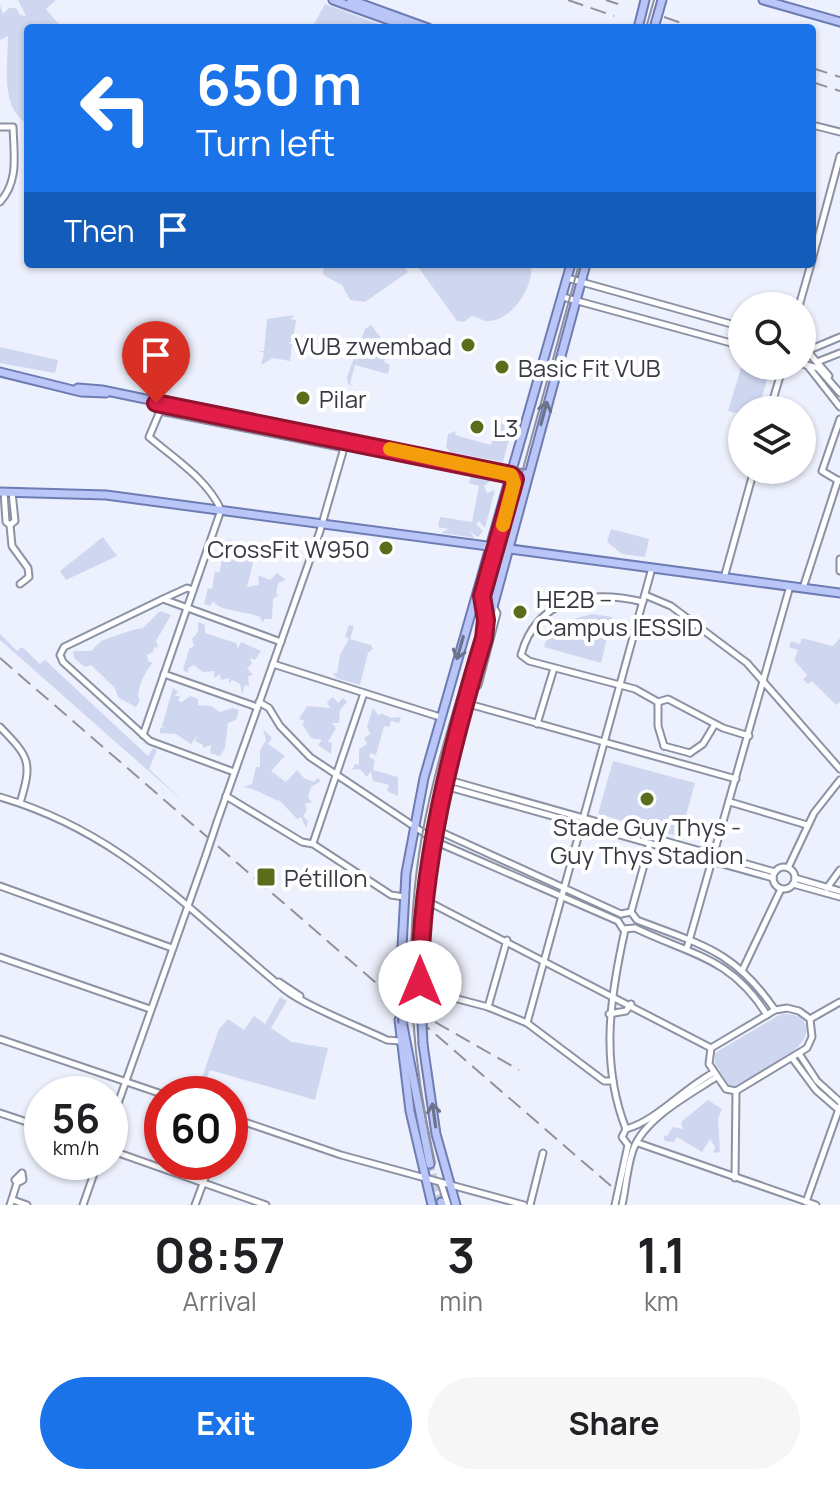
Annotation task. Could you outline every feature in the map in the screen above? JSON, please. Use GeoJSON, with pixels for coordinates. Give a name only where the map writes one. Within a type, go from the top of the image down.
{"type":"FeatureCollection","features":[{"type":"Feature","properties":{"kind":"main road"},"geometry":{"type":"LineString","coordinates":[[333,0],[400,24]]}},
{"type":"Feature","properties":{"kind":"main road"},"geometry":{"type":"LineString","coordinates":[[351,0],[417,24]]}},
{"type":"Feature","properties":{"kind":"main road"},"geometry":{"type":"LineString","coordinates":[[639,24],[645,0]]}},
{"type":"Feature","properties":{"kind":"main road"},"geometry":{"type":"LineString","coordinates":[[655,24],[662,0]]}},
{"type":"Feature","properties":{"kind":"main road"},"geometry":{"type":"LineString","coordinates":[[763,0],[840,22]]}},
{"type":"Feature","properties":{"kind":"main road"},"geometry":{"type":"LineString","coordinates":[[432,1205],[424,1178],[400,1041],[404,897],[414,824],[440,717],[492,546],[570,268]]}},
{"type":"Feature","properties":{"kind":"main road"},"geometry":{"type":"LineString","coordinates":[[456,1205],[445,1184],[423,1044],[420,989],[423,899],[444,783],[585,268]]}},
{"type":"Feature","properties":{"kind":"main road"},"geometry":{"type":"LineString","coordinates":[[0,372],[511,475],[528,474]]}},
{"type":"Feature","properties":{"kind":"main road"},"geometry":{"type":"LineString","coordinates":[[5,492],[81,493],[840,593]]}},
{"type":"Feature","properties":{"kind":"main road"},"geometry":{"type":"LineString","coordinates":[[484,638],[486,620],[481,601],[492,546]]}},
{"type":"Feature","properties":{"kind":"main road"},"geometry":{"type":"LineString","coordinates":[[401,1022],[430,1164]]}},
{"type":"Feature","properties":{"kind":"street"},"geometry":{"type":"LineString","coordinates":[[816,126],[840,132]]}},
{"type":"Feature","properties":{"kind":"street"},"geometry":{"type":"LineString","coordinates":[[0,127],[13,127],[14,169],[12,187],[0,202]]}},
{"type":"Feature","properties":{"kind":"street"},"geometry":{"type":"LineString","coordinates":[[816,244],[840,156]]}},
{"type":"Feature","properties":{"kind":"street"},"geometry":{"type":"LineString","coordinates":[[803,292],[809,268]]}},
{"type":"Feature","properties":{"kind":"street"},"geometry":{"type":"LineString","coordinates":[[567,278],[728,323]]}},
{"type":"Feature","properties":{"kind":"street"},"geometry":{"type":"LineString","coordinates":[[563,297],[728,342]]}},
{"type":"Feature","properties":{"kind":"street"},"geometry":{"type":"LineString","coordinates":[[816,347],[840,337]]}},
{"type":"Feature","properties":{"kind":"street"},"geometry":{"type":"LineString","coordinates":[[816,362],[840,353]]}},
{"type":"Feature","properties":{"kind":"street"},"geometry":{"type":"LineString","coordinates":[[816,369],[836,385],[840,393]]}},
{"type":"Feature","properties":{"kind":"street"},"geometry":{"type":"LineString","coordinates":[[816,373],[840,407]]}},
{"type":"Feature","properties":{"kind":"street"},"geometry":{"type":"LineString","coordinates":[[127,1076],[322,524],[344,448],[160,411],[149,437],[191,472],[217,499],[221,510],[143,735]]}},
{"type":"Feature","properties":{"kind":"street"},"geometry":{"type":"LineString","coordinates":[[803,588],[839,481],[822,471],[840,419]]}},
{"type":"Feature","properties":{"kind":"street"},"geometry":{"type":"LineString","coordinates":[[724,578],[750,484]]}},
{"type":"Feature","properties":{"kind":"street"},"geometry":{"type":"LineString","coordinates":[[5,492],[6,522],[10,525],[12,546],[28,568],[29,577],[20,584]]}},
{"type":"Feature","properties":{"kind":"street"},"geometry":{"type":"LineString","coordinates":[[840,559],[840,571]]}},
{"type":"Feature","properties":{"kind":"street"},"geometry":{"type":"LineString","coordinates":[[527,1023],[652,568]]}},
{"type":"Feature","properties":{"kind":"street"},"geometry":{"type":"LineString","coordinates":[[687,948],[790,586]]}},
{"type":"Feature","properties":{"kind":"street"},"geometry":{"type":"LineString","coordinates":[[193,590],[187,588],[64,647],[60,655],[63,662],[143,735],[234,772]]}},
{"type":"Feature","properties":{"kind":"street"},"geometry":{"type":"LineString","coordinates":[[643,602],[590,595],[572,599],[541,618],[530,631],[521,655],[529,661],[646,694],[658,702]]}},
{"type":"Feature","properties":{"kind":"street"},"geometry":{"type":"LineString","coordinates":[[645,595],[671,606],[747,663],[840,769]]}},
{"type":"Feature","properties":{"kind":"street"},"geometry":{"type":"LineString","coordinates":[[163,599],[281,642]]}},
{"type":"Feature","properties":{"kind":"street"},"geometry":{"type":"LineString","coordinates":[[493,606],[497,613],[478,685],[466,700],[537,724],[736,779]]}},
{"type":"Feature","properties":{"kind":"street"},"geometry":{"type":"LineString","coordinates":[[273,664],[440,717]]}},
{"type":"Feature","properties":{"kind":"street"},"geometry":{"type":"LineString","coordinates":[[537,724],[554,668]]}},
{"type":"Feature","properties":{"kind":"street"},"geometry":{"type":"LineString","coordinates":[[164,674],[258,706],[272,715],[298,746],[336,776],[439,843],[618,921],[625,930]]}},
{"type":"Feature","properties":{"kind":"street"},"geometry":{"type":"LineString","coordinates":[[313,844],[364,693]]}},
{"type":"Feature","properties":{"kind":"street"},"geometry":{"type":"LineString","coordinates":[[658,702],[668,699],[715,724],[749,736]]}},
{"type":"Feature","properties":{"kind":"street"},"geometry":{"type":"LineString","coordinates":[[658,702],[658,726],[664,746],[661,758]]}},
{"type":"Feature","properties":{"kind":"street"},"geometry":{"type":"LineString","coordinates":[[686,765],[690,753],[703,744],[715,724]]}},
{"type":"Feature","properties":{"kind":"street"},"geometry":{"type":"LineString","coordinates":[[0,727],[25,753],[29,770],[20,803]]}},
{"type":"Feature","properties":{"kind":"street"},"geometry":{"type":"LineString","coordinates":[[664,746],[690,753]]}},
{"type":"Feature","properties":{"kind":"street"},"geometry":{"type":"LineString","coordinates":[[444,783],[774,875],[788,868],[822,799],[840,780]]}},
{"type":"Feature","properties":{"kind":"street"},"geometry":{"type":"LineString","coordinates":[[226,796],[302,842],[313,844],[391,895],[404,897]]}},
{"type":"Feature","properties":{"kind":"street"},"geometry":{"type":"LineString","coordinates":[[0,797],[103,840],[187,905],[278,982],[389,1042],[400,1041]]}},
{"type":"Feature","properties":{"kind":"street"},"geometry":{"type":"LineString","coordinates":[[730,802],[807,825]]}},
{"type":"Feature","properties":{"kind":"street"},"geometry":{"type":"LineString","coordinates":[[432,836],[441,832],[621,914],[631,912]]}},
{"type":"Feature","properties":{"kind":"street"},"geometry":{"type":"LineString","coordinates":[[631,912],[651,841]]}},
{"type":"Feature","properties":{"kind":"street"},"geometry":{"type":"LineString","coordinates":[[484,862],[487,854]]}},
{"type":"Feature","properties":{"kind":"street"},"geometry":{"type":"LineString","coordinates":[[788,868],[794,881]]}},
{"type":"Feature","properties":{"kind":"street"},"geometry":{"type":"LineString","coordinates":[[827,890],[840,870]]}},
{"type":"Feature","properties":{"kind":"street"},"geometry":{"type":"LineString","coordinates":[[774,875],[781,889]]}},
{"type":"Feature","properties":{"kind":"street"},"geometry":{"type":"LineString","coordinates":[[738,976],[781,889],[794,881],[840,894]]}},
{"type":"Feature","properties":{"kind":"street"},"geometry":{"type":"LineString","coordinates":[[0,886],[172,948]]}},
{"type":"Feature","properties":{"kind":"street"},"geometry":{"type":"LineString","coordinates":[[423,899],[711,1048]]}},
{"type":"Feature","properties":{"kind":"street"},"geometry":{"type":"LineString","coordinates":[[631,912],[637,920],[690,940],[743,969],[775,1010]]}},
{"type":"Feature","properties":{"kind":"street"},"geometry":{"type":"LineString","coordinates":[[618,921],[621,914]]}},
{"type":"Feature","properties":{"kind":"street"},"geometry":{"type":"LineString","coordinates":[[635,928],[637,920]]}},
{"type":"Feature","properties":{"kind":"street"},"geometry":{"type":"LineString","coordinates":[[625,930],[635,928],[687,948],[738,976],[767,1015]]}},
{"type":"Feature","properties":{"kind":"street"},"geometry":{"type":"LineString","coordinates":[[625,930],[609,1014],[613,1081],[626,1129],[623,1139],[816,1205]]}},
{"type":"Feature","properties":{"kind":"street"},"geometry":{"type":"LineString","coordinates":[[488,1007],[507,940]]}},
{"type":"Feature","properties":{"kind":"street"},"geometry":{"type":"LineString","coordinates":[[0,957],[151,1009]]}},
{"type":"Feature","properties":{"kind":"street"},"geometry":{"type":"LineString","coordinates":[[420,989],[488,1007],[527,1023],[604,1081],[613,1081]]}},
{"type":"Feature","properties":{"kind":"street"},"geometry":{"type":"LineString","coordinates":[[810,1019],[840,1002]]}},
{"type":"Feature","properties":{"kind":"street"},"geometry":{"type":"LineString","coordinates":[[609,1014],[626,1011],[631,1004]]}},
{"type":"Feature","properties":{"kind":"street"},"geometry":{"type":"LineString","coordinates":[[791,1008],[810,1019],[812,1037],[800,1055],[736,1091],[726,1089],[714,1076],[708,1058],[711,1048],[775,1010],[791,1008]]}},
{"type":"Feature","properties":{"kind":"street"},"geometry":{"type":"LineString","coordinates":[[0,1039],[110,1076]]}},
{"type":"Feature","properties":{"kind":"street"},"geometry":{"type":"LineString","coordinates":[[800,1055],[840,1107]]}},
{"type":"Feature","properties":{"kind":"street"},"geometry":{"type":"LineString","coordinates":[[793,1059],[816,1090],[840,1107]]}},
{"type":"Feature","properties":{"kind":"street"},"geometry":{"type":"LineString","coordinates":[[615,1205],[623,1166],[639,1131],[675,1097],[714,1076]]}},
{"type":"Feature","properties":{"kind":"street"},"geometry":{"type":"LineString","coordinates":[[735,1178],[736,1091]]}},
{"type":"Feature","properties":{"kind":"street"},"geometry":{"type":"LineString","coordinates":[[806,1202],[840,1107]]}},
{"type":"Feature","properties":{"kind":"street"},"geometry":{"type":"LineString","coordinates":[[0,1113],[24,1121]]}},
{"type":"Feature","properties":{"kind":"street"},"geometry":{"type":"LineString","coordinates":[[248,1123],[341,1155],[524,1205]]}},
{"type":"Feature","properties":{"kind":"street"},"geometry":{"type":"LineString","coordinates":[[626,1129],[639,1131]]}},
{"type":"Feature","properties":{"kind":"street"},"geometry":{"type":"LineString","coordinates":[[622,1205],[634,1145]]}},
{"type":"Feature","properties":{"kind":"street"},"geometry":{"type":"LineString","coordinates":[[530,1205],[543,1153]]}},
{"type":"Feature","properties":{"kind":"street"},"geometry":{"type":"LineString","coordinates":[[128,1156],[266,1205]]}},
{"type":"Feature","properties":{"kind":"street"},"geometry":{"type":"LineString","coordinates":[[623,1166],[629,1172]]}},
{"type":"Feature","properties":{"kind":"street"},"geometry":{"type":"LineString","coordinates":[[83,1205],[92,1180]]}},
{"type":"Feature","properties":{"kind":"street"},"geometry":{"type":"LineString","coordinates":[[195,1205],[205,1180]]}},
{"type":"Feature","properties":{"kind":"street"},"geometry":{"type":"LineString","coordinates":[[17,1183],[12,1202],[27,1205]]}},
{"type":"Feature","properties":{"kind":"street"},"geometry":{"type":"LineString","coordinates":[[444,1204],[445,1184]]}},
{"type":"Feature","properties":{"kind":"shaded area"},"geometry":{"type":"Polygon","coordinates":[[[18,0],[56,0],[46,9],[59,24],[24,24],[24,121],[17,115],[9,95],[8,36],[0,40],[0,5],[3,14],[9,8],[16,8],[20,15],[26,16],[18,0]]]}},
{"type":"Feature","properties":{"kind":"shaded area"},"geometry":{"type":"Polygon","coordinates":[[[325,4],[379,24],[314,24],[325,4]]]}},
{"type":"Feature","properties":{"kind":"shaded area"},"geometry":{"type":"Polygon","coordinates":[[[324,268],[405,268],[408,272],[365,302],[350,300],[342,285],[323,275],[324,268]]]}},
{"type":"Feature","properties":{"kind":"shaded area"},"geometry":{"type":"Polygon","coordinates":[[[419,268],[531,268],[526,291],[507,314],[487,321],[472,316],[464,322],[457,321],[419,268]]]}},
{"type":"Feature","properties":{"kind":"shaded area"},"geometry":{"type":"Polygon","coordinates":[[[295,315],[290,319],[296,320],[293,340],[289,343],[292,344],[290,361],[273,358],[261,365],[264,353],[259,351],[264,351],[267,319],[295,315]]]}},
{"type":"Feature","properties":{"kind":"shaded area"},"geometry":{"type":"Polygon","coordinates":[[[371,325],[388,347],[384,362],[390,365],[388,374],[355,365],[350,383],[353,386],[348,384],[347,377],[365,329],[371,325]]]}},
{"type":"Feature","properties":{"kind":"shaded area"},"geometry":{"type":"Polygon","coordinates":[[[0,347],[58,360],[55,373],[0,363],[0,347]]]}},
{"type":"Feature","properties":{"kind":"shaded area"},"geometry":{"type":"Polygon","coordinates":[[[737,380],[767,380],[762,396],[733,396],[737,380]]]}},
{"type":"Feature","properties":{"kind":"shaded area"},"geometry":{"type":"Polygon","coordinates":[[[508,419],[514,420],[503,462],[450,452],[446,447],[448,434],[456,431],[455,435],[491,445],[498,423],[507,425],[508,419]]]}},
{"type":"Feature","properties":{"kind":"shaded area"},"geometry":{"type":"Polygon","coordinates":[[[471,476],[492,480],[484,486],[487,493],[495,490],[485,528],[479,521],[476,524],[483,531],[478,537],[469,531],[475,538],[441,533],[448,529],[438,527],[440,517],[472,522],[479,486],[469,483],[471,476]]]}},
{"type":"Feature","properties":{"kind":"shaded area"},"geometry":{"type":"Polygon","coordinates":[[[611,529],[649,539],[645,557],[622,554],[607,542],[611,529]]]}},
{"type":"Feature","properties":{"kind":"shaded area"},"geometry":{"type":"Polygon","coordinates":[[[103,537],[117,556],[66,580],[60,571],[103,537]]]}},
{"type":"Feature","properties":{"kind":"shaded area"},"geometry":{"type":"Polygon","coordinates":[[[225,541],[239,543],[241,555],[254,559],[247,587],[259,585],[258,575],[270,580],[277,573],[286,580],[278,583],[276,594],[279,595],[273,599],[272,619],[264,619],[263,623],[260,617],[225,609],[213,601],[210,606],[204,604],[208,588],[212,589],[215,571],[219,573],[225,541]]]}},
{"type":"Feature","properties":{"kind":"shaded area"},"geometry":{"type":"Polygon","coordinates":[[[160,611],[171,615],[156,641],[158,648],[154,647],[153,652],[147,655],[148,661],[153,663],[142,681],[140,701],[136,707],[119,698],[114,687],[91,665],[85,667],[74,658],[73,651],[91,651],[101,641],[143,628],[160,611]]]}},
{"type":"Feature","properties":{"kind":"shaded area"},"geometry":{"type":"Polygon","coordinates":[[[593,614],[612,617],[601,663],[544,647],[556,629],[593,614]]]}},
{"type":"Feature","properties":{"kind":"shaded area"},"geometry":{"type":"Polygon","coordinates":[[[198,622],[205,625],[205,633],[236,643],[238,648],[241,642],[261,651],[255,660],[250,658],[252,664],[247,668],[253,675],[248,676],[249,686],[245,685],[242,694],[240,684],[233,680],[229,683],[229,678],[221,680],[220,674],[214,678],[214,671],[203,672],[194,665],[188,668],[188,673],[183,670],[189,649],[194,646],[192,639],[198,632],[198,622]]]}},
{"type":"Feature","properties":{"kind":"shaded area"},"geometry":{"type":"Polygon","coordinates":[[[349,625],[354,626],[350,639],[371,645],[373,649],[368,653],[360,685],[336,678],[333,673],[337,673],[340,655],[349,639],[345,637],[349,625]]]}},
{"type":"Feature","properties":{"kind":"shaded area"},"geometry":{"type":"Polygon","coordinates":[[[0,634],[17,651],[22,647],[40,664],[45,660],[148,756],[153,748],[157,750],[149,769],[186,804],[0,640],[0,634]]]}},
{"type":"Feature","properties":{"kind":"shaded area"},"geometry":{"type":"Polygon","coordinates":[[[802,638],[833,646],[840,638],[840,702],[836,705],[812,681],[808,684],[803,680],[807,675],[794,660],[798,650],[789,647],[791,641],[800,644],[802,638]]]}},
{"type":"Feature","properties":{"kind":"shaded area"},"geometry":{"type":"Polygon","coordinates":[[[173,688],[178,692],[174,696],[180,696],[178,701],[182,702],[190,696],[198,699],[198,705],[211,706],[220,712],[232,708],[239,710],[236,720],[228,723],[225,748],[220,756],[210,753],[211,745],[203,748],[195,741],[197,736],[191,744],[176,734],[160,733],[160,728],[165,727],[162,726],[173,688]]]}},
{"type":"Feature","properties":{"kind":"shaded area"},"geometry":{"type":"Polygon","coordinates":[[[333,697],[338,703],[343,698],[347,702],[340,710],[339,723],[332,723],[336,728],[328,742],[332,743],[331,754],[318,745],[322,740],[311,738],[302,724],[305,721],[299,719],[307,706],[330,708],[327,702],[333,697]]]}},
{"type":"Feature","properties":{"kind":"shaded area"},"geometry":{"type":"Polygon","coordinates":[[[373,708],[379,716],[381,713],[391,718],[401,717],[399,723],[391,721],[389,727],[384,726],[376,755],[370,753],[369,757],[375,760],[373,770],[398,777],[398,796],[387,791],[389,785],[373,781],[371,771],[367,777],[360,769],[352,770],[355,764],[359,765],[359,749],[367,744],[364,738],[370,734],[367,726],[373,708]]]}},
{"type":"Feature","properties":{"kind":"shaded area"},"geometry":{"type":"Polygon","coordinates":[[[263,729],[272,738],[268,744],[285,756],[271,771],[286,782],[297,770],[304,778],[321,781],[311,787],[308,798],[312,802],[305,804],[307,810],[303,816],[308,821],[306,828],[301,817],[297,819],[280,801],[243,787],[252,784],[256,767],[260,767],[260,751],[266,740],[263,729]]]}},
{"type":"Feature","properties":{"kind":"shaded area","name":"Stade Guy Thys - Guy Thys Stadion"},"geometry":{"type":"Polygon","coordinates":[[[613,761],[695,783],[680,837],[598,814],[613,761]]]}},
{"type":"Feature","properties":{"kind":"shaded area"},"geometry":{"type":"Polygon","coordinates":[[[280,997],[287,1001],[271,1028],[292,1042],[328,1048],[315,1100],[248,1081],[248,1076],[231,1076],[210,1070],[208,1076],[203,1076],[219,1029],[228,1019],[244,1030],[254,1016],[265,1024],[280,997]]]}},
{"type":"Feature","properties":{"kind":"shaded area"},"geometry":{"type":"Polygon","coordinates":[[[781,1014],[802,1019],[806,1032],[803,1041],[769,1068],[736,1086],[729,1085],[715,1064],[715,1053],[781,1014]]]}},
{"type":"Feature","properties":{"kind":"shaded area"},"geometry":{"type":"Polygon","coordinates":[[[708,1100],[722,1109],[718,1119],[720,1152],[713,1153],[715,1147],[710,1139],[702,1152],[677,1137],[674,1142],[665,1141],[663,1135],[667,1136],[673,1127],[683,1129],[681,1122],[708,1100]]]}},
{"type":"Feature","properties":{"kind":"tunnel"},"geometry":{"type":"LineString","coordinates":[[430,1164],[441,1202]]}},
{"type":"Feature","properties":{"kind":"tram line"},"geometry":{"type":"LineString","coordinates":[[647,24],[654,0]]}},
{"type":"Feature","properties":{"kind":"tram line"},"geometry":{"type":"LineString","coordinates":[[435,1163],[414,1035],[411,949],[418,863],[439,761],[491,586],[578,268]]}},
{"type":"Feature","properties":{"kind":"railway"},"geometry":{"type":"LineString","coordinates":[[568,0],[614,16]]}},
{"type":"Feature","properties":{"kind":"railway"},"geometry":{"type":"LineString","coordinates":[[606,0],[618,4]]}},
{"type":"Feature","properties":{"kind":"railway"},"geometry":{"type":"LineString","coordinates":[[664,17],[684,24]]}},
{"type":"Feature","properties":{"kind":"railway"},"geometry":{"type":"LineString","coordinates":[[816,69],[840,77]]}},
{"type":"Feature","properties":{"kind":"railway"},"geometry":{"type":"LineString","coordinates":[[816,83],[840,91]]}},
{"type":"Feature","properties":{"kind":"railway"},"geometry":{"type":"LineString","coordinates":[[0,658],[611,1186]]}},
{"type":"Feature","properties":{"kind":"railway"},"geometry":{"type":"LineString","coordinates":[[435,1022],[519,1070]]}},
{"type":"Feature","properties":{"kind":"slow traffic"},"geometry":{"type":"LineString","coordinates":[[390,449],[511,475],[515,479],[503,525]]}},
{"type":"Feature","properties":{"kind":"place","name":"VUB zwembad"},"geometry":{"type":"Point","coordinates":[468,345]}},
{"type":"Feature","properties":{"kind":"place","name":"Basic Fit VUB"},"geometry":{"type":"Point","coordinates":[502,367]}},
{"type":"Feature","properties":{"kind":"place","name":"Pilar"},"geometry":{"type":"Point","coordinates":[303,398]}},
{"type":"Feature","properties":{"kind":"place","name":"L3"},"geometry":{"type":"Point","coordinates":[477,427]}},
{"type":"Feature","properties":{"kind":"place","name":"CrossFit W950"},"geometry":{"type":"Point","coordinates":[386,548]}},
{"type":"Feature","properties":{"kind":"place","name":"HE2B – Campus IESSID"},"geometry":{"type":"Point","coordinates":[520,612]}},
{"type":"Feature","properties":{"kind":"place","name":"Stade Guy Thys - Guy Thys Stadion"},"geometry":{"type":"Point","coordinates":[647,799]}},
{"type":"Feature","properties":{"kind":"place","name":"Pétillon"},"geometry":{"type":"Point","coordinates":[266,877]}},
{"type":"Feature","properties":{"kind":"route"},"geometry":{"type":"LineString","coordinates":[[156,403],[375,446],[511,475],[515,479],[482,596],[486,620],[484,638],[430,846],[420,920],[420,982]]}}]}
